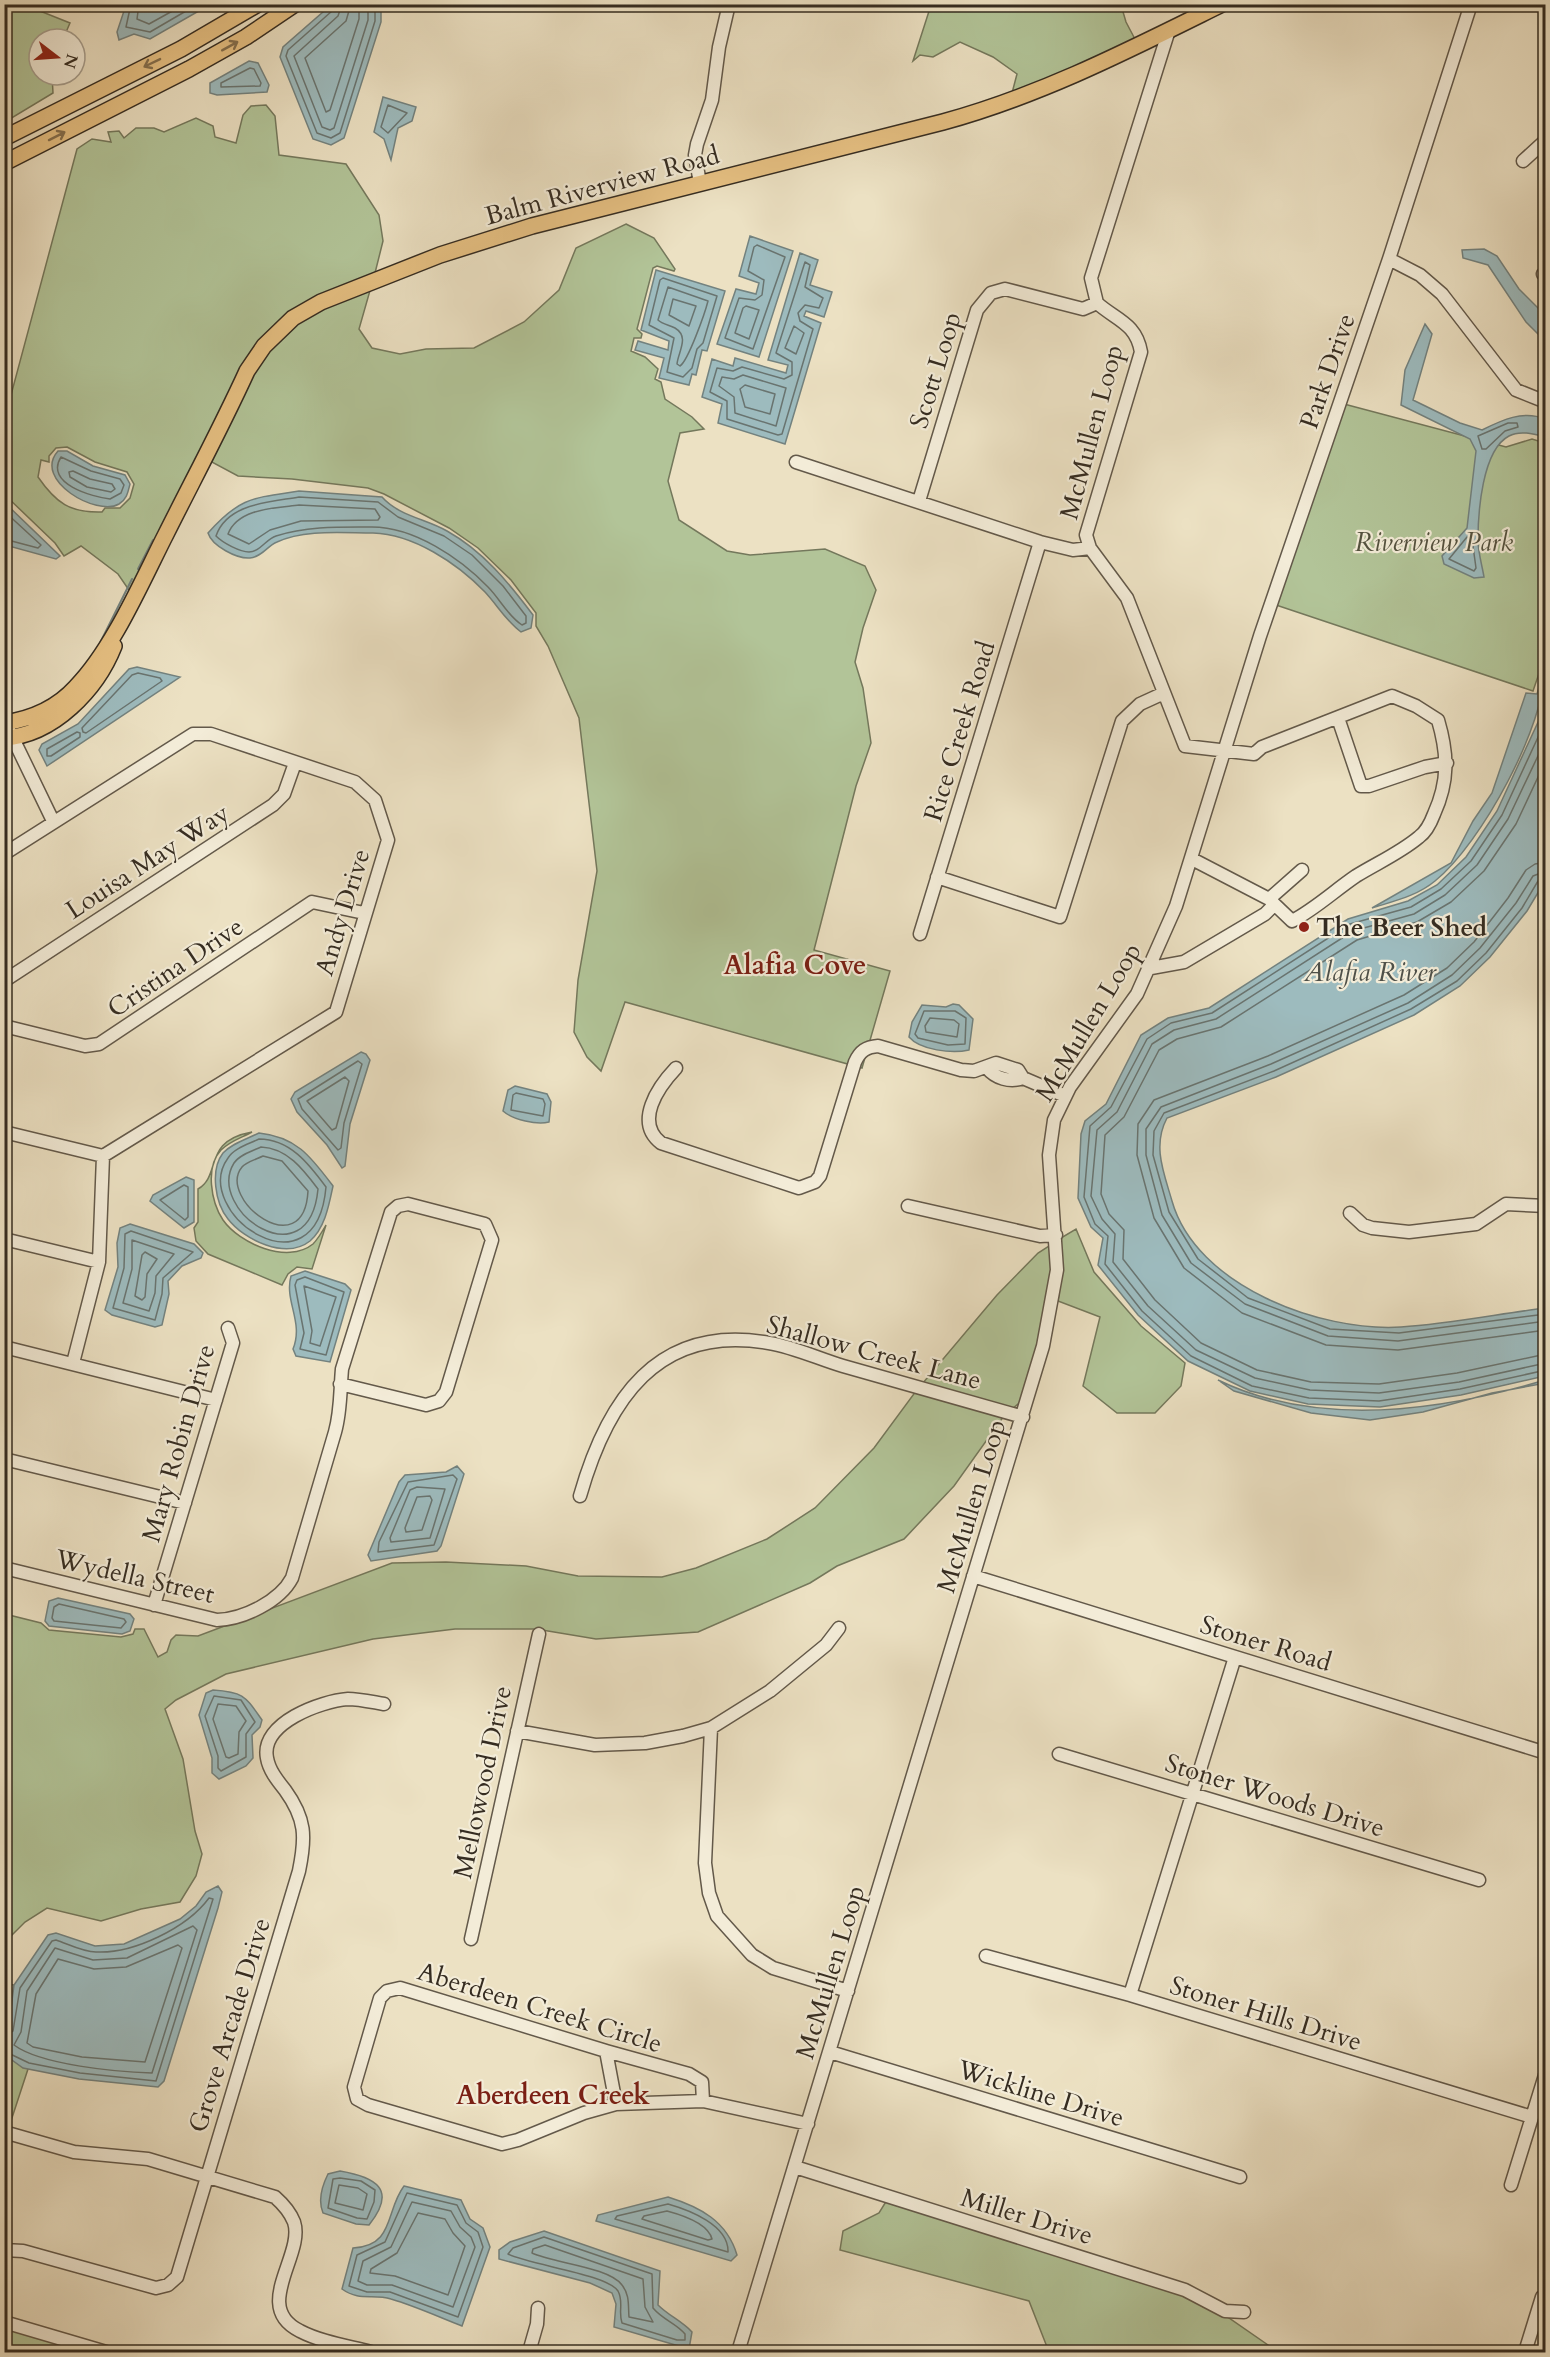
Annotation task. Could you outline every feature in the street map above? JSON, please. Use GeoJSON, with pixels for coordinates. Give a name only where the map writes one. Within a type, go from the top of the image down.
{"type":"FeatureCollection","features":[{"type":"Feature","properties":{"kind":"main road"},"geometry":{"type":"LineString","coordinates":[[4,138],[181,49],[258,4]]}},
{"type":"Feature","properties":{"kind":"main road"},"geometry":{"type":"LineString","coordinates":[[4,163],[246,38],[295,4]]}},
{"type":"Feature","properties":{"kind":"main road","name":"Balm Riverview Road"},"geometry":{"type":"LineString","coordinates":[[7,730],[43,725],[65,712],[96,682],[106,666],[139,588],[247,370],[259,353],[293,318],[321,302],[440,255],[532,226],[1003,104],[1085,72],[1222,4]]}},
{"type":"Feature","properties":{"kind":"street"},"geometry":{"type":"LineString","coordinates":[[700,183],[695,155],[712,100],[718,47],[729,4]]}},
{"type":"Feature","properties":{"kind":"street","name":"Park Drive"},"geometry":{"type":"LineString","coordinates":[[1224,752],[1260,636],[1389,259],[1471,4]]}},
{"type":"Feature","properties":{"kind":"street","name":"McMullen Loop"},"geometry":{"type":"LineString","coordinates":[[738,2352],[1023,1417],[1053,1302],[1057,1270],[1049,1147],[1054,1120],[1065,1096],[1117,1024],[1151,968],[1192,858],[1224,752],[1185,746],[1128,598],[1090,548],[1086,536],[1097,490],[1140,352],[1139,338],[1132,328],[1096,303],[1091,278],[1169,30]]}},
{"type":"Feature","properties":{"kind":"street"},"geometry":{"type":"LineString","coordinates":[[1523,161],[1545,140]]}},
{"type":"Feature","properties":{"kind":"street"},"geometry":{"type":"LineString","coordinates":[[1389,259],[1420,275],[1442,294],[1516,390],[1545,402]]}},
{"type":"Feature","properties":{"kind":"street","name":"Scott Loop"},"geometry":{"type":"LineString","coordinates":[[919,501],[977,310],[991,293],[1005,289],[1083,309],[1096,303]]}},
{"type":"Feature","properties":{"kind":"street"},"geometry":{"type":"LineString","coordinates":[[796,462],[1040,542],[1073,550],[1090,548]]}},
{"type":"Feature","properties":{"kind":"street","name":"Rice Creek Road"},"geometry":{"type":"LineString","coordinates":[[920,934],[1040,542]]}},
{"type":"Feature","properties":{"kind":"street"},"geometry":{"type":"LineString","coordinates":[[937,877],[1060,917],[1122,721],[1140,704],[1164,693]]}},
{"type":"Feature","properties":{"kind":"street"},"geometry":{"type":"LineString","coordinates":[[1192,858],[1272,902],[1292,921],[1311,911],[1328,895],[1359,874],[1421,836],[1430,823],[1442,796],[1447,763],[1438,720],[1416,706],[1392,696],[1262,747],[1254,754],[1224,752]]}},
{"type":"Feature","properties":{"kind":"street"},"geometry":{"type":"LineString","coordinates":[[1338,718],[1358,784],[1361,786],[1365,787],[1425,767],[1447,763]]}},
{"type":"Feature","properties":{"kind":"street"},"geometry":{"type":"LineString","coordinates":[[7,730],[53,821]]}},
{"type":"Feature","properties":{"kind":"street","name":"Andy Drive"},"geometry":{"type":"LineString","coordinates":[[4,854],[193,734],[211,734],[355,782],[375,801],[388,840],[364,913],[336,1012],[103,1156]]}},
{"type":"Feature","properties":{"kind":"street","name":"Louisa May Way"},"geometry":{"type":"LineString","coordinates":[[4,981],[273,805],[284,794],[295,763]]}},
{"type":"Feature","properties":{"kind":"street"},"geometry":{"type":"LineString","coordinates":[[1151,968],[1184,962],[1265,914],[1272,902],[1302,870]]}},
{"type":"Feature","properties":{"kind":"street","name":"Cristina Drive"},"geometry":{"type":"LineString","coordinates":[[4,1026],[85,1046],[99,1044],[312,902],[364,913]]}},
{"type":"Feature","properties":{"kind":"street"},"geometry":{"type":"LineString","coordinates":[[676,1068],[662,1083],[647,1126],[650,1135],[661,1143],[798,1188],[815,1182],[820,1176],[855,1062],[859,1053],[868,1047],[878,1046],[961,1070],[987,1068],[996,1063],[1006,1073],[1018,1070],[1023,1078],[1065,1096]]}},
{"type":"Feature","properties":{"kind":"street"},"geometry":{"type":"LineString","coordinates":[[4,1132],[103,1156],[99,1262],[74,1363]]}},
{"type":"Feature","properties":{"kind":"street","name":"Wydella Street"},"geometry":{"type":"LineString","coordinates":[[4,1568],[217,1620],[228,1619],[278,1598],[286,1590],[292,1578],[335,1432],[340,1412],[340,1384],[342,1369],[391,1212],[398,1206],[408,1204],[485,1224],[492,1240],[446,1392],[439,1401],[426,1405],[340,1384]]}},
{"type":"Feature","properties":{"kind":"street"},"geometry":{"type":"LineString","coordinates":[[1350,1213],[1363,1225],[1372,1228],[1409,1232],[1476,1224],[1506,1204],[1545,1206]]}},
{"type":"Feature","properties":{"kind":"street"},"geometry":{"type":"LineString","coordinates":[[908,1206],[1040,1236],[1056,1235]]}},
{"type":"Feature","properties":{"kind":"street"},"geometry":{"type":"LineString","coordinates":[[4,1239],[99,1262]]}},
{"type":"Feature","properties":{"kind":"street","name":"Mary Robin Drive"},"geometry":{"type":"LineString","coordinates":[[154,1605],[232,1343],[228,1328]]}},
{"type":"Feature","properties":{"kind":"street","name":"Shallow Creek Lane"},"geometry":{"type":"LineString","coordinates":[[580,1496],[606,1425],[639,1377],[682,1350],[725,1339],[770,1343],[1023,1417]]}},
{"type":"Feature","properties":{"kind":"street"},"geometry":{"type":"LineString","coordinates":[[4,1347],[216,1400]]}},
{"type":"Feature","properties":{"kind":"street"},"geometry":{"type":"LineString","coordinates":[[4,1459],[185,1503]]}},
{"type":"Feature","properties":{"kind":"street","name":"Stoner Road"},"geometry":{"type":"LineString","coordinates":[[973,1576],[1545,1753]]}},
{"type":"Feature","properties":{"kind":"street"},"geometry":{"type":"LineString","coordinates":[[517,1731],[595,1745],[645,1743],[711,1728],[770,1691],[826,1645],[839,1628]]}},
{"type":"Feature","properties":{"kind":"street","name":"Mellowood Drive"},"geometry":{"type":"LineString","coordinates":[[471,1939],[538,1635]]}},
{"type":"Feature","properties":{"kind":"street"},"geometry":{"type":"LineString","coordinates":[[1130,1995],[1235,1657]]}},
{"type":"Feature","properties":{"kind":"street","name":"Grove Arcade Drive"},"geometry":{"type":"LineString","coordinates":[[4,2250],[23,2251],[156,2288],[168,2285],[177,2277],[299,1871],[305,1840],[301,1817],[266,1757],[268,1743],[272,1733],[294,1716],[331,1701],[350,1699],[384,1704]]}},
{"type":"Feature","properties":{"kind":"street"},"geometry":{"type":"LineString","coordinates":[[711,1728],[705,1863],[709,1893],[717,1916],[752,1955],[773,1968],[848,1991]]}},
{"type":"Feature","properties":{"kind":"street","name":"Stoner Woods Drive"},"geometry":{"type":"LineString","coordinates":[[1059,1754],[1479,1880]]}},
{"type":"Feature","properties":{"kind":"street","name":"Stoner Hills Drive"},"geometry":{"type":"LineString","coordinates":[[986,1956],[1130,1995],[1532,2117]]}},
{"type":"Feature","properties":{"kind":"street","name":"Aberdeen Creek Circle"},"geometry":{"type":"LineString","coordinates":[[703,2101],[702,2082],[689,2074],[400,1988],[387,1991],[380,1998],[354,2087],[357,2099],[368,2105],[502,2144],[519,2140],[584,2113],[616,2104],[703,2101],[808,2124]]}},
{"type":"Feature","properties":{"kind":"street"},"geometry":{"type":"LineString","coordinates":[[606,2051],[616,2104]]}},
{"type":"Feature","properties":{"kind":"street","name":"Wickline Drive"},"geometry":{"type":"LineString","coordinates":[[830,2052],[1240,2177]]}},
{"type":"Feature","properties":{"kind":"street"},"geometry":{"type":"LineString","coordinates":[[1511,2185],[1545,2072]]}},
{"type":"Feature","properties":{"kind":"street"},"geometry":{"type":"LineString","coordinates":[[4,2132],[74,2152],[148,2159],[275,2197],[285,2206],[295,2223],[295,2235],[279,2295],[282,2312],[299,2331],[371,2352]]}},
{"type":"Feature","properties":{"kind":"street","name":"Miller Drive"},"geometry":{"type":"LineString","coordinates":[[795,2167],[1185,2290],[1226,2311],[1244,2312]]}},
{"type":"Feature","properties":{"kind":"street"},"geometry":{"type":"LineString","coordinates":[[1525,2352],[1542,2297]]}},
{"type":"Feature","properties":{"kind":"street"},"geometry":{"type":"LineString","coordinates":[[529,2352],[537,2324],[538,2308]]}},
{"type":"Feature","properties":{"kind":"street"},"geometry":{"type":"LineString","coordinates":[[4,2322],[106,2352]]}},
{"type":"Feature","properties":{"kind":"green space"},"geometry":{"type":"Polygon","coordinates":[[[4,5],[30,7],[70,23],[68,27],[27,27],[27,87],[53,87],[53,93],[5,122],[4,5]]]}},
{"type":"Feature","properties":{"kind":"green space"},"geometry":{"type":"Polygon","coordinates":[[[931,5],[1121,5],[1126,22],[1136,41],[1012,93],[1017,74],[993,57],[960,42],[933,57],[920,55],[913,61],[931,5]]]}},
{"type":"Feature","properties":{"kind":"green space"},"geometry":{"type":"Polygon","coordinates":[[[266,105],[275,116],[279,155],[346,164],[379,215],[383,241],[374,277],[275,328],[131,593],[118,574],[81,546],[64,556],[55,543],[5,495],[4,421],[77,149],[92,139],[111,142],[108,132],[119,131],[124,138],[136,128],[154,128],[164,132],[196,118],[213,126],[215,137],[236,143],[243,115],[251,106],[266,105]],[[67,447],[56,448],[49,456],[49,462],[41,460],[38,477],[51,494],[72,508],[102,512],[105,508],[120,508],[130,498],[134,484],[127,472],[95,462],[67,447]]]}},
{"type":"Feature","properties":{"kind":"green space"},"geometry":{"type":"Polygon","coordinates":[[[626,224],[654,238],[675,269],[674,271],[657,266],[653,268],[637,329],[642,334],[641,338],[634,338],[631,351],[645,357],[658,369],[655,379],[661,382],[665,399],[692,417],[704,429],[680,433],[668,481],[679,520],[727,551],[750,555],[825,549],[865,566],[876,590],[863,628],[855,662],[863,688],[871,743],[856,786],[814,950],[890,971],[862,1068],[625,1002],[601,1071],[587,1057],[574,1032],[578,980],[597,871],[579,718],[548,646],[536,626],[536,613],[511,580],[478,548],[449,528],[384,494],[368,488],[292,479],[238,476],[208,460],[240,394],[259,363],[281,335],[312,312],[371,287],[359,329],[372,348],[400,354],[426,349],[474,348],[524,322],[559,290],[576,248],[626,224]]]}},
{"type":"Feature","properties":{"kind":"green space","name":"Riverview Park"},"geometry":{"type":"Polygon","coordinates":[[[1344,404],[1506,447],[1532,439],[1545,443],[1546,653],[1533,691],[1276,605],[1344,404]]]}},
{"type":"Feature","properties":{"kind":"green space"},"geometry":{"type":"Polygon","coordinates":[[[252,1132],[224,1147],[214,1163],[219,1150],[226,1143],[236,1136],[252,1132]]]}},
{"type":"Feature","properties":{"kind":"green space"},"geometry":{"type":"Polygon","coordinates":[[[213,1166],[211,1175],[213,1194],[219,1213],[230,1228],[252,1243],[277,1252],[302,1250],[313,1244],[326,1225],[312,1269],[297,1267],[288,1274],[282,1285],[208,1254],[196,1241],[194,1228],[198,1222],[198,1189],[205,1183],[213,1166]]]}},
{"type":"Feature","properties":{"kind":"green space"},"geometry":{"type":"Polygon","coordinates":[[[1076,1229],[1094,1272],[1141,1326],[1185,1363],[1181,1386],[1155,1413],[1117,1413],[1083,1386],[1100,1317],[1058,1301],[1062,1271],[1061,1238],[1076,1229]]]}},
{"type":"Feature","properties":{"kind":"green space"},"geometry":{"type":"Polygon","coordinates":[[[1052,1244],[1046,1303],[1023,1400],[1012,1409],[922,1384],[997,1295],[1038,1253],[1052,1244]]]}},
{"type":"Feature","properties":{"kind":"green space"},"geometry":{"type":"Polygon","coordinates":[[[916,1391],[1004,1416],[954,1486],[904,1539],[837,1566],[810,1583],[698,1632],[596,1639],[536,1629],[455,1629],[373,1639],[226,1674],[176,1700],[165,1709],[183,1759],[195,1831],[202,1854],[196,1876],[180,1902],[141,1909],[101,1921],[47,1908],[25,1922],[5,1942],[5,1614],[41,1623],[49,1630],[121,1637],[133,1634],[135,1629],[144,1629],[158,1657],[167,1652],[171,1640],[176,1635],[198,1636],[392,1563],[446,1562],[526,1566],[578,1576],[662,1577],[696,1568],[767,1539],[815,1508],[874,1448],[916,1391]]]}},
{"type":"Feature","properties":{"kind":"green space"},"geometry":{"type":"Polygon","coordinates":[[[5,1983],[14,1985],[5,2046],[5,1983]]]}},
{"type":"Feature","properties":{"kind":"green space"},"geometry":{"type":"Polygon","coordinates":[[[4,2055],[28,2069],[9,2127],[5,2125],[4,2055]]]}},
{"type":"Feature","properties":{"kind":"green space"},"geometry":{"type":"Polygon","coordinates":[[[887,2200],[1183,2294],[1226,2316],[1268,2345],[1266,2352],[1049,2352],[1029,2301],[840,2250],[843,2231],[879,2213],[887,2200]]]}},
{"type":"Feature","properties":{"kind":"green space"},"geometry":{"type":"Polygon","coordinates":[[[5,2326],[91,2352],[5,2352],[5,2326]]]}},
{"type":"Feature","properties":{"kind":"water"},"geometry":{"type":"Polygon","coordinates":[[[126,4],[204,5],[204,8],[150,39],[134,34],[119,40],[117,32],[126,4]]]}},
{"type":"Feature","properties":{"kind":"water"},"geometry":{"type":"Polygon","coordinates":[[[331,5],[381,5],[381,22],[344,138],[331,145],[313,139],[280,57],[283,47],[331,5]]]}},
{"type":"Feature","properties":{"kind":"water"},"geometry":{"type":"Polygon","coordinates":[[[249,61],[258,63],[269,85],[267,92],[217,95],[210,93],[210,83],[249,61]]]}},
{"type":"Feature","properties":{"kind":"water"},"geometry":{"type":"Polygon","coordinates":[[[383,97],[416,107],[412,121],[398,128],[391,160],[384,139],[374,132],[383,97]]]}},
{"type":"Feature","properties":{"kind":"water"},"geometry":{"type":"Polygon","coordinates":[[[750,236],[793,251],[759,357],[717,344],[736,289],[756,294],[759,283],[739,276],[750,236]]]}},
{"type":"Feature","properties":{"kind":"water"},"geometry":{"type":"Polygon","coordinates":[[[1484,249],[1497,256],[1519,289],[1545,315],[1545,341],[1526,322],[1488,265],[1463,258],[1462,250],[1484,249]]]}},
{"type":"Feature","properties":{"kind":"water"},"geometry":{"type":"Polygon","coordinates":[[[800,253],[818,260],[810,285],[832,292],[824,317],[806,311],[804,316],[821,323],[785,444],[718,423],[722,404],[702,397],[712,359],[733,366],[735,358],[786,373],[788,365],[768,360],[800,253]]]}},
{"type":"Feature","properties":{"kind":"water"},"geometry":{"type":"Polygon","coordinates":[[[656,270],[725,291],[707,351],[702,350],[696,375],[692,374],[689,385],[659,378],[664,358],[635,350],[638,341],[668,350],[669,341],[641,330],[656,270]]]}},
{"type":"Feature","properties":{"kind":"water"},"geometry":{"type":"Polygon","coordinates":[[[1425,324],[1432,334],[1413,400],[1460,423],[1482,430],[1521,416],[1537,416],[1545,419],[1545,437],[1522,433],[1509,436],[1500,443],[1487,468],[1478,528],[1484,577],[1474,578],[1444,564],[1442,556],[1467,528],[1476,451],[1470,439],[1401,405],[1405,370],[1425,324]]]}},
{"type":"Feature","properties":{"kind":"water"},"geometry":{"type":"Polygon","coordinates":[[[58,451],[67,451],[93,466],[125,475],[130,484],[125,498],[119,504],[109,507],[83,501],[70,493],[53,473],[52,462],[58,451]]]}},
{"type":"Feature","properties":{"kind":"water"},"geometry":{"type":"Polygon","coordinates":[[[299,491],[382,497],[396,509],[447,531],[484,558],[505,580],[533,615],[531,628],[521,632],[474,581],[433,552],[403,539],[373,533],[311,533],[277,542],[258,556],[245,558],[226,551],[210,538],[208,533],[219,521],[248,501],[299,491]]]}},
{"type":"Feature","properties":{"kind":"water"},"geometry":{"type":"Polygon","coordinates":[[[4,502],[60,556],[56,559],[5,545],[4,502]]]}},
{"type":"Feature","properties":{"kind":"water"},"geometry":{"type":"Polygon","coordinates":[[[1545,666],[1535,719],[1523,750],[1508,782],[1472,840],[1453,864],[1421,891],[1372,908],[1451,863],[1473,821],[1492,793],[1526,693],[1537,694],[1545,666]]]}},
{"type":"Feature","properties":{"kind":"water"},"geometry":{"type":"Polygon","coordinates":[[[137,667],[180,677],[47,766],[39,750],[42,744],[78,724],[129,669],[137,667]]]}},
{"type":"Feature","properties":{"kind":"water","name":"Alafia River"},"geometry":{"type":"Polygon","coordinates":[[[1545,698],[1545,881],[1527,911],[1490,957],[1460,986],[1414,1015],[1276,1077],[1167,1118],[1160,1139],[1160,1149],[1172,1201],[1185,1231],[1207,1257],[1234,1280],[1265,1298],[1299,1312],[1369,1327],[1419,1326],[1545,1308],[1545,1376],[1461,1395],[1380,1407],[1308,1404],[1250,1391],[1188,1361],[1138,1315],[1098,1265],[1103,1238],[1091,1227],[1078,1198],[1081,1134],[1085,1121],[1106,1104],[1141,1035],[1168,1018],[1209,1008],[1348,919],[1408,901],[1437,885],[1466,857],[1497,811],[1539,720],[1545,698]]]}},
{"type":"Feature","properties":{"kind":"water"},"geometry":{"type":"Polygon","coordinates":[[[953,1004],[959,1005],[973,1019],[969,1050],[937,1050],[921,1045],[909,1037],[912,1022],[922,1005],[946,1007],[953,1004]]]}},
{"type":"Feature","properties":{"kind":"water"},"geometry":{"type":"Polygon","coordinates":[[[361,1052],[366,1054],[370,1060],[350,1124],[345,1166],[342,1168],[327,1145],[297,1112],[291,1099],[295,1092],[361,1052]]]}},
{"type":"Feature","properties":{"kind":"water"},"geometry":{"type":"Polygon","coordinates":[[[515,1086],[547,1094],[551,1102],[549,1122],[525,1121],[503,1111],[508,1090],[515,1086]]]}},
{"type":"Feature","properties":{"kind":"water"},"geometry":{"type":"Polygon","coordinates":[[[259,1133],[284,1139],[302,1150],[333,1186],[326,1216],[319,1230],[310,1241],[300,1246],[289,1249],[278,1248],[244,1234],[228,1219],[217,1196],[216,1168],[223,1153],[240,1141],[259,1133]]]}},
{"type":"Feature","properties":{"kind":"water"},"geometry":{"type":"Polygon","coordinates":[[[186,1177],[194,1180],[194,1222],[184,1228],[150,1201],[153,1195],[186,1177]]]}},
{"type":"Feature","properties":{"kind":"water"},"geometry":{"type":"Polygon","coordinates":[[[130,1224],[194,1244],[203,1253],[201,1258],[182,1266],[168,1281],[169,1294],[162,1325],[155,1327],[112,1315],[105,1310],[118,1267],[117,1243],[120,1228],[130,1224]]]}},
{"type":"Feature","properties":{"kind":"water"},"geometry":{"type":"Polygon","coordinates":[[[305,1271],[345,1284],[351,1290],[330,1362],[296,1356],[293,1349],[296,1330],[290,1294],[291,1276],[305,1271]]]}},
{"type":"Feature","properties":{"kind":"water"},"geometry":{"type":"Polygon","coordinates":[[[1218,1380],[1257,1395],[1297,1405],[1338,1410],[1422,1407],[1477,1397],[1423,1412],[1370,1420],[1311,1413],[1234,1391],[1218,1380]]]}},
{"type":"Feature","properties":{"kind":"water"},"geometry":{"type":"Polygon","coordinates":[[[1545,1380],[1546,1383],[1509,1390],[1545,1380]]]}},
{"type":"Feature","properties":{"kind":"water"},"geometry":{"type":"Polygon","coordinates":[[[457,1466],[464,1474],[441,1546],[437,1551],[371,1561],[368,1555],[399,1482],[405,1475],[446,1472],[457,1466]]]}},
{"type":"Feature","properties":{"kind":"water"},"geometry":{"type":"Polygon","coordinates":[[[58,1598],[130,1614],[134,1619],[130,1631],[122,1634],[49,1626],[45,1621],[49,1601],[58,1598]]]}},
{"type":"Feature","properties":{"kind":"water"},"geometry":{"type":"Polygon","coordinates":[[[213,1690],[231,1692],[243,1697],[252,1705],[262,1720],[260,1727],[252,1735],[253,1758],[246,1766],[219,1779],[212,1773],[212,1758],[199,1715],[206,1693],[213,1690]]]}},
{"type":"Feature","properties":{"kind":"water"},"geometry":{"type":"Polygon","coordinates":[[[218,1886],[222,1892],[218,1908],[164,2081],[158,2087],[79,2079],[23,2068],[5,2055],[14,1985],[48,1935],[56,1933],[95,1946],[124,1944],[180,1919],[196,1906],[206,1892],[218,1886]]]}},
{"type":"Feature","properties":{"kind":"water"},"geometry":{"type":"Polygon","coordinates":[[[340,2171],[372,2181],[382,2194],[378,2213],[369,2225],[356,2224],[323,2213],[322,2188],[328,2174],[340,2171]]]}},
{"type":"Feature","properties":{"kind":"water"},"geometry":{"type":"Polygon","coordinates":[[[404,2186],[461,2200],[470,2219],[483,2228],[490,2247],[462,2326],[391,2299],[355,2295],[342,2289],[353,2248],[366,2246],[383,2234],[404,2186]]]}},
{"type":"Feature","properties":{"kind":"water"},"geometry":{"type":"Polygon","coordinates":[[[668,2197],[711,2217],[726,2233],[737,2255],[731,2261],[596,2221],[598,2215],[668,2197]]]}},
{"type":"Feature","properties":{"kind":"water"},"geometry":{"type":"Polygon","coordinates":[[[544,2231],[660,2271],[658,2305],[692,2332],[689,2349],[614,2327],[616,2304],[612,2293],[590,2283],[499,2259],[499,2250],[510,2242],[544,2231]]]}},
{"type":"Feature","properties":{"kind":"waterway"},"geometry":{"type":"LineString","coordinates":[[138,569],[153,540]]}},
{"type":"Feature","properties":{"kind":"waterway"},"geometry":{"type":"LineString","coordinates":[[100,643],[132,579]]}},
{"type":"Feature","properties":{"kind":"place","name":"The Beer Shed"},"geometry":{"type":"Point","coordinates":[1304,927]}},
{"type":"Feature","properties":{"kind":"district","name":"Alafia Cove"},"geometry":{"type":"Point","coordinates":[795,965]}},
{"type":"Feature","properties":{"kind":"district","name":"Aberdeen Creek"},"geometry":{"type":"Point","coordinates":[553,2095]}}]}
